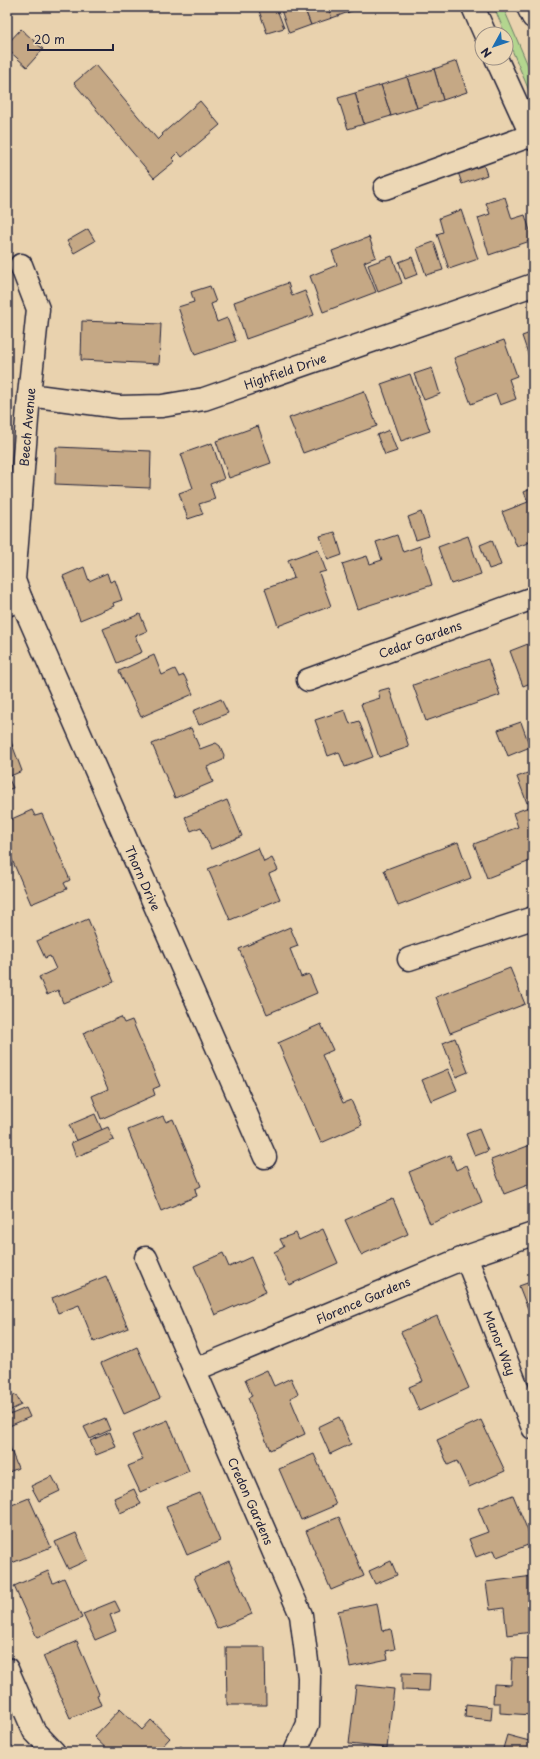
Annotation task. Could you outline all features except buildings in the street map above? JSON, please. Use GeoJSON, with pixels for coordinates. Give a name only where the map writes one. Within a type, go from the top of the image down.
{"type":"FeatureCollection","features":[{"type":"Feature","properties":{"kind":"street"},"geometry":{"type":"LineString","coordinates":[[473,7],[481,26]]}},
{"type":"Feature","properties":{"kind":"street"},"geometry":{"type":"LineString","coordinates":[[528,7],[533,18]]}},
{"type":"Feature","properties":{"kind":"street"},"geometry":{"type":"LineString","coordinates":[[385,188],[532,137],[500,66]]}},
{"type":"Feature","properties":{"kind":"street","name":"Beech Avenue"},"geometry":{"type":"LineString","coordinates":[[14,602],[14,580],[29,395],[38,309],[21,265]]}},
{"type":"Feature","properties":{"kind":"street","name":"Highfield Drive"},"geometry":{"type":"LineString","coordinates":[[29,395],[119,407],[162,406],[204,399],[533,285]]}},
{"type":"Feature","properties":{"kind":"street","name":"Cedar Gardens"},"geometry":{"type":"LineString","coordinates":[[308,680],[533,598]]}},
{"type":"Feature","properties":{"kind":"street","name":"Thorn Drive"},"geometry":{"type":"LineString","coordinates":[[14,602],[265,1157]]}},
{"type":"Feature","properties":{"kind":"street"},"geometry":{"type":"LineString","coordinates":[[409,959],[533,918]]}},
{"type":"Feature","properties":{"kind":"street","name":"Florence Gardens"},"geometry":{"type":"LineString","coordinates":[[194,1370],[466,1257],[533,1234]]}},
{"type":"Feature","properties":{"kind":"street","name":"Manor Way"},"geometry":{"type":"LineString","coordinates":[[466,1257],[533,1428]]}},
{"type":"Feature","properties":{"kind":"street","name":"Credon Gardens"},"geometry":{"type":"LineString","coordinates":[[146,1258],[301,1615],[309,1677],[308,1724],[295,1752]]}},
{"type":"Feature","properties":{"kind":"street"},"geometry":{"type":"LineString","coordinates":[[7,1669],[34,1731],[54,1752]]}},
{"type":"Feature","properties":{"kind":"green space"},"geometry":{"type":"Polygon","coordinates":[[[494,7],[503,7],[511,26],[502,26],[494,7]]]}},
{"type":"Feature","properties":{"kind":"green space"},"geometry":{"type":"Polygon","coordinates":[[[514,33],[533,77],[533,100],[514,55],[514,33]]]}}]}
